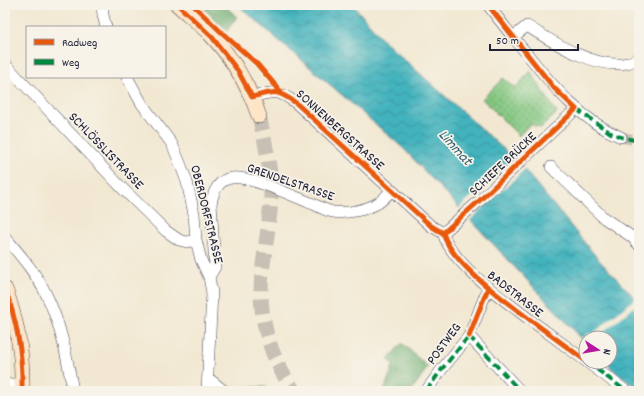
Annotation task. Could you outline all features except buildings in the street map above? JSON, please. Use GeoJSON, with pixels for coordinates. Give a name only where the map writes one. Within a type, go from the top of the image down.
{"type":"FeatureCollection","features":[{"type":"Feature","properties":{"kind":"main road"},"geometry":{"type":"LineString","coordinates":[[178,5],[212,36],[238,71],[252,97],[259,116]]}},
{"type":"Feature","properties":{"kind":"main road"},"geometry":{"type":"LineString","coordinates":[[5,289],[14,320],[19,345],[22,387]]}},
{"type":"Feature","properties":{"kind":"street"},"geometry":{"type":"LineString","coordinates":[[102,5],[106,26]]}},
{"type":"Feature","properties":{"kind":"street"},"geometry":{"type":"LineString","coordinates":[[488,5],[554,88],[576,109],[611,133],[622,137]]}},
{"type":"Feature","properties":{"kind":"street"},"geometry":{"type":"LineString","coordinates":[[513,37],[527,26],[579,55],[608,63],[627,63],[639,58]]}},
{"type":"Feature","properties":{"kind":"street","name":"SCHLÖSSLISTRASSE"},"geometry":{"type":"LineString","coordinates":[[5,64],[121,187],[166,231],[179,240],[187,242],[196,240]]}},
{"type":"Feature","properties":{"kind":"street","name":"OBERDORFSTRASSE"},"geometry":{"type":"LineString","coordinates":[[128,78],[142,104],[172,144],[180,163],[187,182],[194,214],[196,240],[201,260],[209,278]]}},
{"type":"Feature","properties":{"kind":"street","name":"SONNENBERGSTRASSE"},"geometry":{"type":"LineString","coordinates":[[252,97],[270,92],[281,92],[296,103],[432,226],[443,232]]}},
{"type":"Feature","properties":{"kind":"street","name":"SCHIEFE BRÜCKE"},"geometry":{"type":"LineString","coordinates":[[443,232],[460,218],[576,109]]}},
{"type":"Feature","properties":{"kind":"street"},"geometry":{"type":"LineString","coordinates":[[551,167],[604,218],[632,237],[639,245]]}},
{"type":"Feature","properties":{"kind":"street","name":"GRENDELSTRASSE"},"geometry":{"type":"LineString","coordinates":[[207,391],[212,293],[209,278],[215,267],[211,204],[216,187],[223,181],[232,178],[252,181],[270,186],[335,212],[353,211],[373,205],[392,191]]}},
{"type":"Feature","properties":{"kind":"street","name":"BADSTRASSE"},"geometry":{"type":"LineString","coordinates":[[443,232],[445,242],[488,288],[578,356]]}},
{"type":"Feature","properties":{"kind":"street"},"geometry":{"type":"LineString","coordinates":[[5,237],[22,256],[46,294],[62,336],[73,391]]}},
{"type":"Feature","properties":{"kind":"street","name":"POSTWEG"},"geometry":{"type":"LineString","coordinates":[[426,391],[469,336],[488,288]]}},
{"type":"Feature","properties":{"kind":"street"},"geometry":{"type":"LineString","coordinates":[[469,336],[520,391]]}},
{"type":"Feature","properties":{"kind":"street","name":"BADSTRASSE"},"geometry":{"type":"LineString","coordinates":[[597,370],[626,391]]}},
{"type":"Feature","properties":{"kind":"street"},"geometry":{"type":"LineString","coordinates":[[208,378],[224,391]]}},
{"type":"Feature","properties":{"kind":"street"},"geometry":{"type":"LineString","coordinates":[[5,385],[22,387]]}},
{"type":"Feature","properties":{"kind":"green space"},"geometry":{"type":"Polygon","coordinates":[[[200,5],[224,5],[237,17],[227,31],[200,5]]]}},
{"type":"Feature","properties":{"kind":"green space"},"geometry":{"type":"Polygon","coordinates":[[[530,71],[557,113],[541,128],[530,124],[519,136],[482,99],[503,78],[516,88],[530,71]]]}},
{"type":"Feature","properties":{"kind":"green space"},"geometry":{"type":"Polygon","coordinates":[[[402,343],[428,367],[411,391],[384,391],[393,365],[388,359],[402,343]]]}},
{"type":"Feature","properties":{"kind":"green space"},"geometry":{"type":"Polygon","coordinates":[[[250,387],[266,387],[268,391],[250,391],[250,387]]]}},
{"type":"Feature","properties":{"kind":"water","name":"Limmat"},"geometry":{"type":"Polygon","coordinates":[[[238,5],[353,5],[385,42],[518,162],[599,260],[635,298],[639,300],[639,390],[614,370],[618,370],[618,330],[578,330],[578,334],[403,148],[238,5]]]}},
{"type":"Feature","properties":{"kind":"pier"},"geometry":{"type":"Polygon","coordinates":[[[515,156],[526,168],[469,221],[458,209],[515,156]]]}},
{"type":"Feature","properties":{"kind":"pier"},"geometry":{"type":"Polygon","coordinates":[[[637,297],[639,298],[639,303],[606,330],[597,330],[637,297]]]}},
{"type":"Feature","properties":{"kind":"tunnel"},"geometry":{"type":"LineString","coordinates":[[259,116],[269,164],[271,184],[270,212],[261,291],[263,318],[274,356],[294,391]]}},
{"type":"Feature","properties":{"kind":"tunnel"},"geometry":{"type":"LineString","coordinates":[[621,137],[639,141]]}},
{"type":"Feature","properties":{"kind":"marked path"},"geometry":{"type":"LineString","coordinates":[[576,109],[611,133],[639,141]]}},
{"type":"Feature","properties":{"kind":"marked path"},"geometry":{"type":"LineString","coordinates":[[426,391],[471,333]]}},
{"type":"Feature","properties":{"kind":"marked path"},"geometry":{"type":"LineString","coordinates":[[469,336],[520,391]]}},
{"type":"Feature","properties":{"kind":"marked path"},"geometry":{"type":"LineString","coordinates":[[598,370],[626,391]]}},
{"type":"Feature","properties":{"kind":"cycle path"},"geometry":{"type":"LineString","coordinates":[[178,5],[212,37],[238,71],[252,97],[276,92],[284,95],[296,103],[431,226],[443,233]]}},
{"type":"Feature","properties":{"kind":"cycle path"},"geometry":{"type":"LineString","coordinates":[[193,5],[257,64],[281,92]]}},
{"type":"Feature","properties":{"kind":"cycle path"},"geometry":{"type":"LineString","coordinates":[[443,233],[576,109],[554,88],[488,5]]}},
{"type":"Feature","properties":{"kind":"cycle path"},"geometry":{"type":"LineString","coordinates":[[443,233],[448,245],[467,269],[506,301],[578,355]]}},
{"type":"Feature","properties":{"kind":"cycle path"},"geometry":{"type":"LineString","coordinates":[[469,336],[488,288]]}},
{"type":"Feature","properties":{"kind":"cycle path"},"geometry":{"type":"LineString","coordinates":[[5,289],[16,326],[20,352],[22,391]]}}]}
